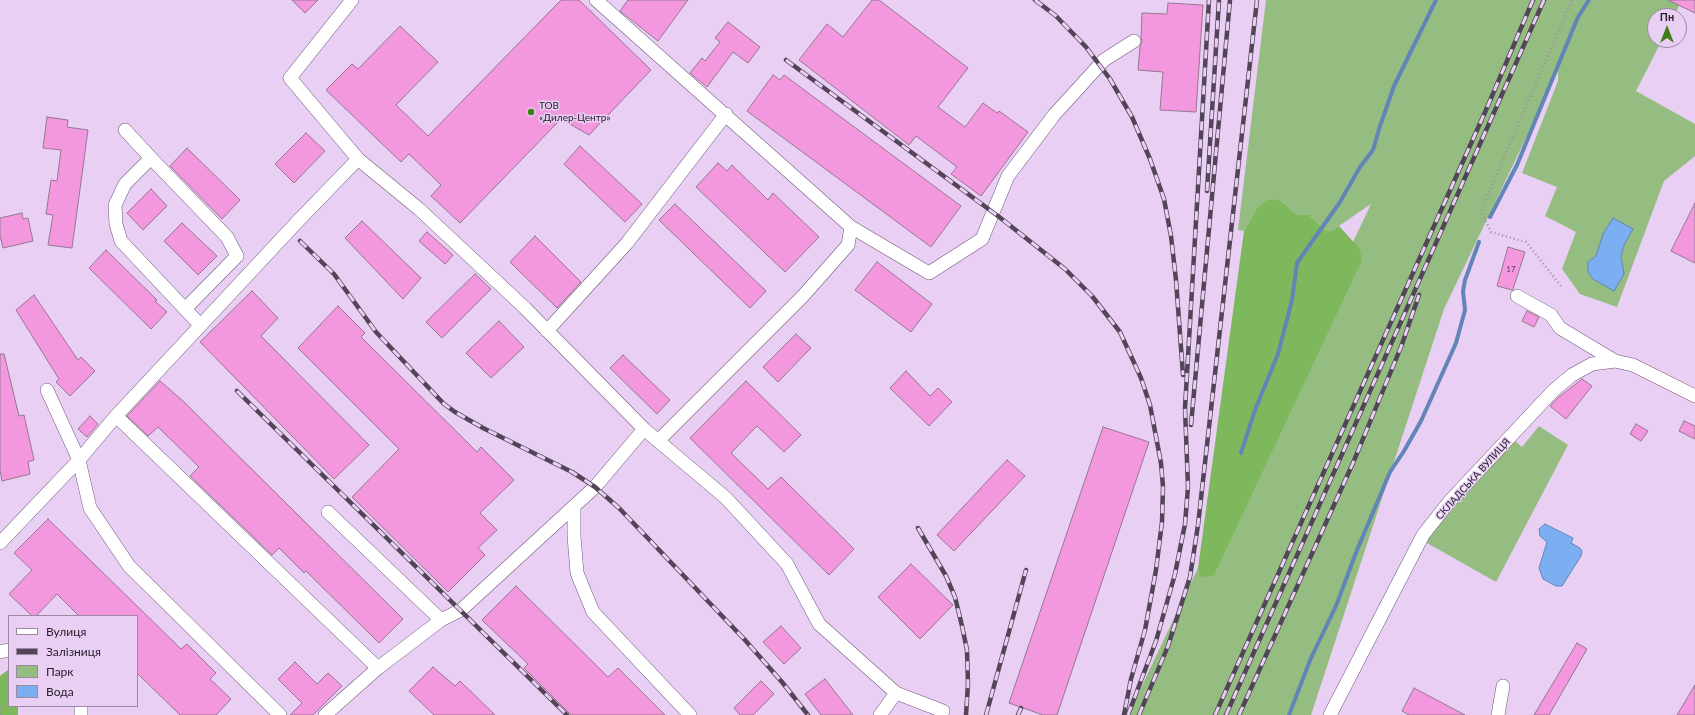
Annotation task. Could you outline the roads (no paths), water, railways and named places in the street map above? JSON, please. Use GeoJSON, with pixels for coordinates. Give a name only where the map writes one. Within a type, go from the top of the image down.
{"type":"FeatureCollection","features":[{"type":"Feature","properties":{"kind":"street"},"geometry":{"type":"LineString","coordinates":[[352,0],[290,78],[358,159],[420,209],[547,331],[644,429],[726,498],[787,564],[819,624],[896,693],[943,711]]}},
{"type":"Feature","properties":{"kind":"street"},"geometry":{"type":"LineString","coordinates":[[596,0],[726,114],[851,227],[929,273],[982,239],[1008,176],[1054,115],[1104,60],[1134,41]]}},
{"type":"Feature","properties":{"kind":"street"},"geometry":{"type":"LineString","coordinates":[[547,331],[627,243],[726,114]]}},
{"type":"Feature","properties":{"kind":"street"},"geometry":{"type":"LineString","coordinates":[[125,130],[227,237],[237,256],[185,309]]}},
{"type":"Feature","properties":{"kind":"street"},"geometry":{"type":"LineString","coordinates":[[151,158],[125,184],[115,205],[116,224],[121,241],[200,325]]}},
{"type":"Feature","properties":{"kind":"street"},"geometry":{"type":"LineString","coordinates":[[0,543],[80,460],[116,416],[200,325],[358,159]]}},
{"type":"Feature","properties":{"kind":"street"},"geometry":{"type":"LineString","coordinates":[[658,441],[803,296],[848,245],[851,227]]}},
{"type":"Feature","properties":{"kind":"street"},"geometry":{"type":"LineString","coordinates":[[1517,296],[1551,315],[1560,328],[1615,361]]}},
{"type":"Feature","properties":{"kind":"street","name":"СКЛАДСЬКА ВУЛИЦЯ"},"geometry":{"type":"LineString","coordinates":[[1330,715],[1423,535],[1449,502],[1553,391],[1572,375],[1592,364],[1615,361],[1633,365],[1695,396]]}},
{"type":"Feature","properties":{"kind":"street"},"geometry":{"type":"LineString","coordinates":[[48,390],[80,460],[90,508],[129,566],[280,715]]}},
{"type":"Feature","properties":{"kind":"street"},"geometry":{"type":"LineString","coordinates":[[116,416],[378,668]]}},
{"type":"Feature","properties":{"kind":"street"},"geometry":{"type":"LineString","coordinates":[[325,715],[378,668],[441,620],[462,610],[574,508],[595,487],[644,429]]}},
{"type":"Feature","properties":{"kind":"street"},"geometry":{"type":"LineString","coordinates":[[574,508],[574,536],[577,573],[593,612],[690,715]]}},
{"type":"Feature","properties":{"kind":"street"},"geometry":{"type":"LineString","coordinates":[[328,512],[441,620]]}},
{"type":"Feature","properties":{"kind":"street"},"geometry":{"type":"LineString","coordinates":[[1498,715],[1503,686]]}},
{"type":"Feature","properties":{"kind":"street"},"geometry":{"type":"LineString","coordinates":[[880,715],[896,693]]}},
{"type":"Feature","properties":{"kind":"water"},"geometry":{"type":"Polygon","coordinates":[[[1613,218],[1633,229],[1624,245],[1621,257],[1624,274],[1614,291],[1593,279],[1588,272],[1588,262],[1596,256],[1603,234],[1613,218]]]}},
{"type":"Feature","properties":{"kind":"water"},"geometry":{"type":"Polygon","coordinates":[[[1545,524],[1573,538],[1571,543],[1580,548],[1582,551],[1581,556],[1562,586],[1556,586],[1543,579],[1539,568],[1547,542],[1540,536],[1539,529],[1545,524]]]}},
{"type":"Feature","properties":{"kind":"waterway"},"geometry":{"type":"LineString","coordinates":[[1241,453],[1255,410],[1278,354],[1292,300],[1297,263],[1340,202],[1360,167],[1373,150],[1394,86],[1436,0]]}},
{"type":"Feature","properties":{"kind":"waterway"},"geometry":{"type":"LineString","coordinates":[[1490,217],[1517,165],[1578,17],[1589,0]]}},
{"type":"Feature","properties":{"kind":"waterway"},"geometry":{"type":"LineString","coordinates":[[1289,715],[1311,658],[1336,606],[1357,550],[1390,472],[1421,421],[1456,343],[1465,310],[1463,291],[1465,280],[1479,242]]}},
{"type":"Feature","properties":{"kind":"railway"},"geometry":{"type":"LineString","coordinates":[[1035,0],[1056,16],[1086,47],[1110,79],[1132,117],[1150,159],[1164,199],[1171,236],[1183,375]]}},
{"type":"Feature","properties":{"kind":"railway"},"geometry":{"type":"LineString","coordinates":[[1128,715],[1156,641],[1175,574],[1185,524],[1188,487],[1185,408],[1209,0]]}},
{"type":"Feature","properties":{"kind":"railway"},"geometry":{"type":"LineString","coordinates":[[1207,191],[1219,0]]}},
{"type":"Feature","properties":{"kind":"railway"},"geometry":{"type":"LineString","coordinates":[[1191,425],[1230,0]]}},
{"type":"Feature","properties":{"kind":"railway"},"geometry":{"type":"LineString","coordinates":[[1139,715],[1168,646],[1190,577],[1198,525],[1257,0]]}},
{"type":"Feature","properties":{"kind":"railway"},"geometry":{"type":"LineString","coordinates":[[1215,715],[1486,110],[1533,0]]}},
{"type":"Feature","properties":{"kind":"railway"},"geometry":{"type":"LineString","coordinates":[[1226,715],[1544,0]]}},
{"type":"Feature","properties":{"kind":"railway"},"geometry":{"type":"LineString","coordinates":[[786,60],[998,216],[1065,269],[1092,296],[1120,332],[1141,378],[1150,405],[1161,463],[1163,487],[1162,522],[1156,570],[1145,630],[1131,679],[1124,715]]}},
{"type":"Feature","properties":{"kind":"railway"},"geometry":{"type":"LineString","coordinates":[[300,241],[334,274],[376,332],[444,404],[483,428],[572,472],[595,487],[619,508],[745,640],[782,682],[808,715]]}},
{"type":"Feature","properties":{"kind":"railway"},"geometry":{"type":"LineString","coordinates":[[1239,715],[1353,463],[1401,347],[1419,295]]}},
{"type":"Feature","properties":{"kind":"railway"},"geometry":{"type":"LineString","coordinates":[[237,391],[567,715]]}},
{"type":"Feature","properties":{"kind":"railway"},"geometry":{"type":"LineString","coordinates":[[918,528],[946,576],[955,597],[967,650],[968,684],[966,715]]}},
{"type":"Feature","properties":{"kind":"railway"},"geometry":{"type":"LineString","coordinates":[[986,715],[1026,570]]}},
{"type":"Feature","properties":{"kind":"railway"},"geometry":{"type":"LineString","coordinates":[[1018,715],[1021,708]]}},
{"type":"Feature","properties":{"kind":"place","name":"ТОВ «Дилер-Центр»"},"geometry":{"type":"Point","coordinates":[531,112]}}]}
